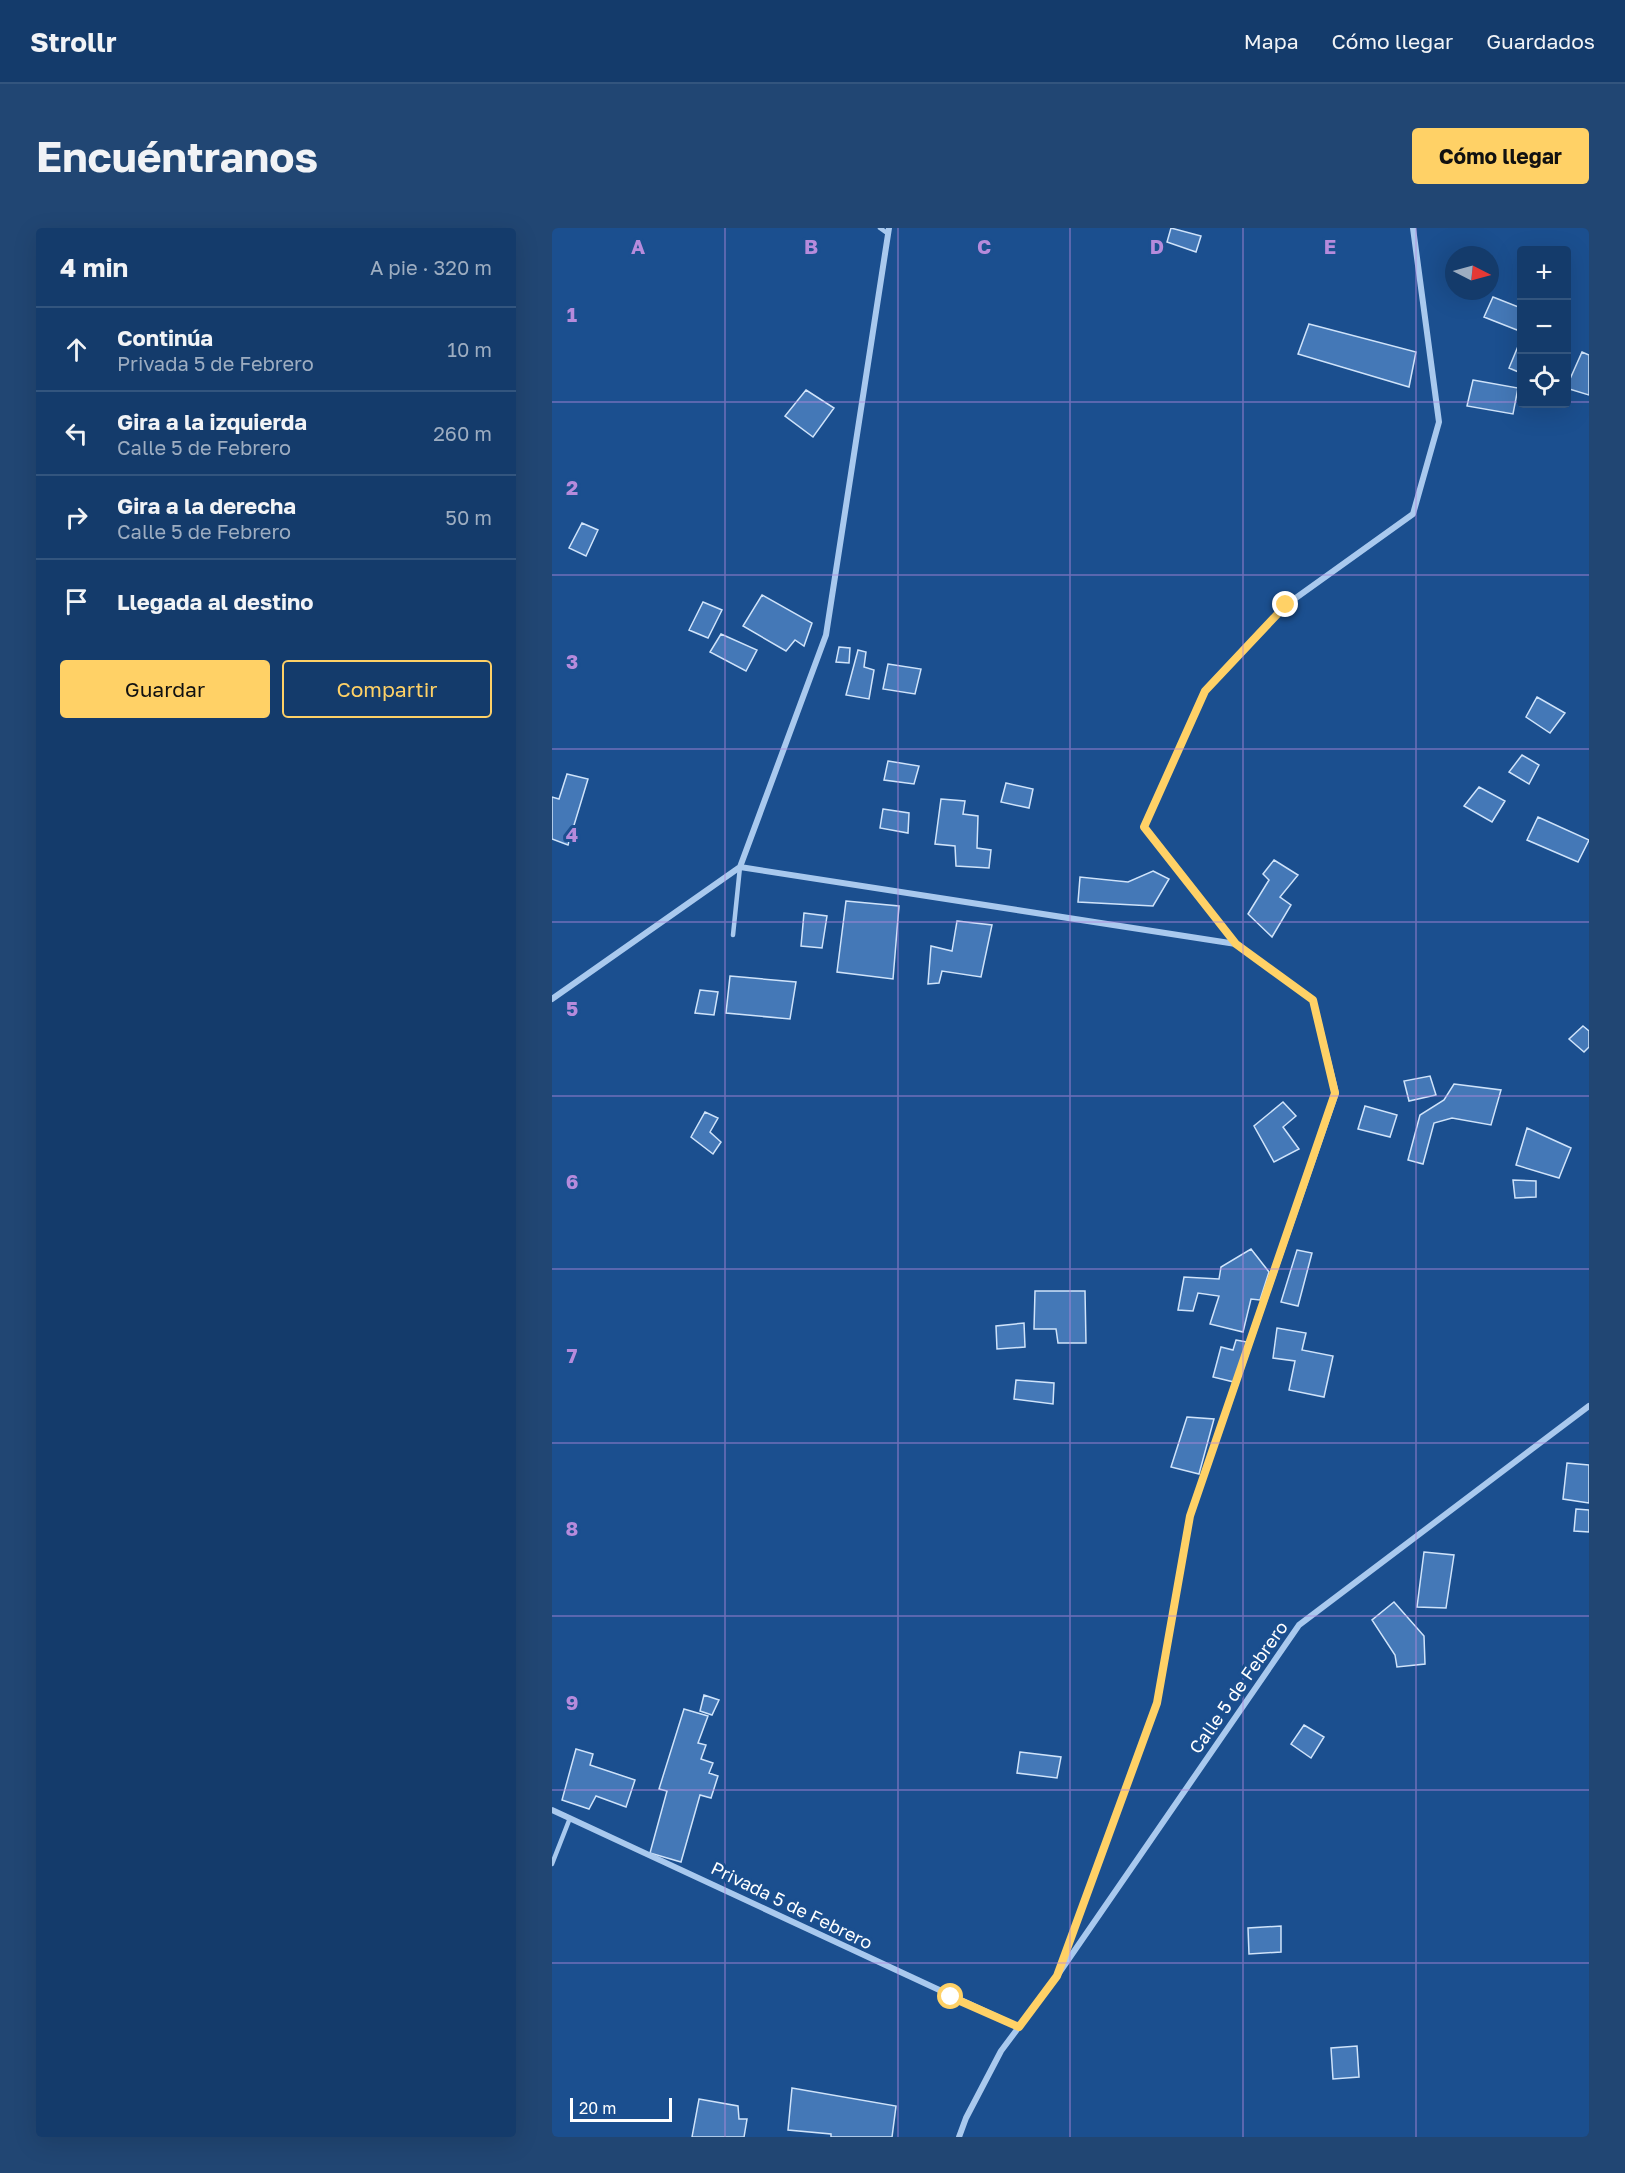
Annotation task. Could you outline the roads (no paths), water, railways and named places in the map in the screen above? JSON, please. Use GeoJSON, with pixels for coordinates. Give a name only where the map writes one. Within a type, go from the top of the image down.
{"type":"FeatureCollection","features":[{"type":"Feature","properties":{"kind":"street","name":"Calle 5 de Febrero"},"geometry":{"type":"LineString","coordinates":[[1057,1976],[1157,1703],[1190,1516],[1335,1093],[1313,1000],[1236,944],[1144,827],[1205,691],[1286,605],[1413,514],[1439,422],[1413,228]]}},
{"type":"Feature","properties":{"kind":"street"},"geometry":{"type":"LineString","coordinates":[[552,999],[740,867],[826,635],[888,231]]}},
{"type":"Feature","properties":{"kind":"street"},"geometry":{"type":"LineString","coordinates":[[740,867],[1236,944]]}},
{"type":"Feature","properties":{"kind":"street","name":"Calle 5 de Febrero"},"geometry":{"type":"LineString","coordinates":[[958,2137],[1001,2051],[1057,1976],[1299,1625],[1589,1406]]}},
{"type":"Feature","properties":{"kind":"street","name":"Privada 5 de Febrero"},"geometry":{"type":"LineString","coordinates":[[552,1810],[1019,2027]]}},
{"type":"Feature","properties":{"kind":"lane"},"geometry":{"type":"LineString","coordinates":[[880,228],[888,231]]}},
{"type":"Feature","properties":{"kind":"lane"},"geometry":{"type":"LineString","coordinates":[[733,935],[740,867]]}},
{"type":"Feature","properties":{"kind":"lane"},"geometry":{"type":"LineString","coordinates":[[552,1864],[570,1818]]}}]}
